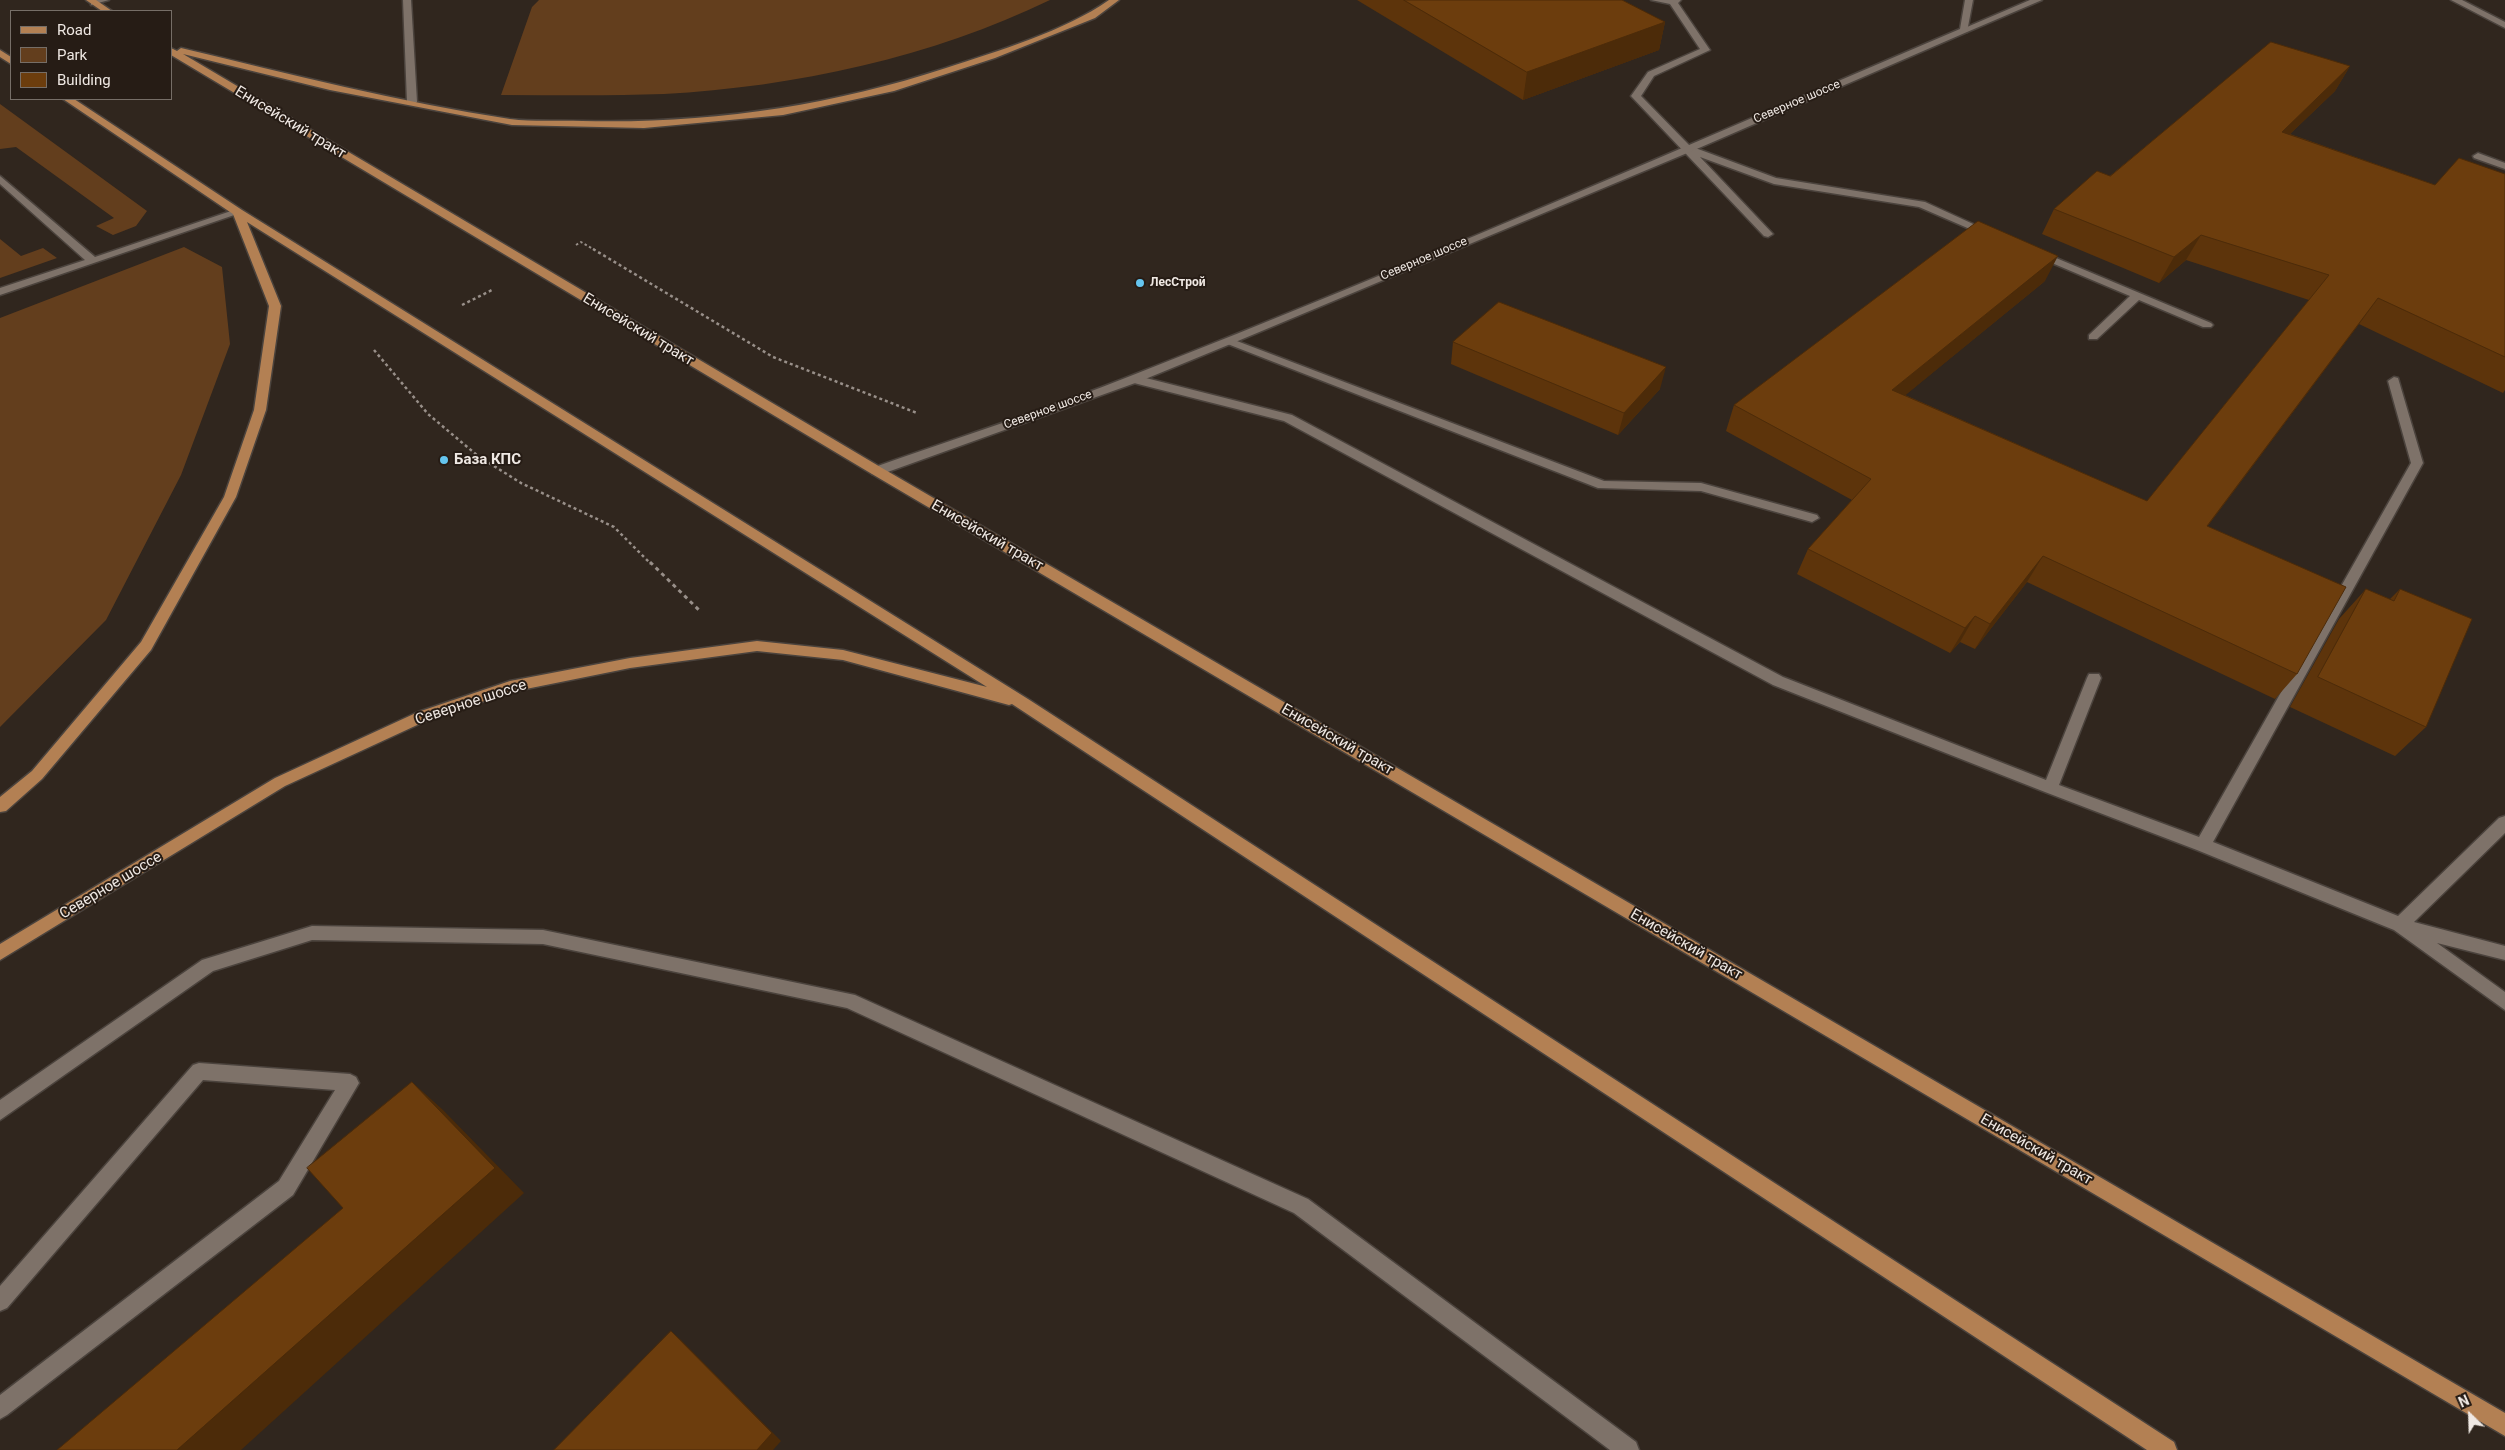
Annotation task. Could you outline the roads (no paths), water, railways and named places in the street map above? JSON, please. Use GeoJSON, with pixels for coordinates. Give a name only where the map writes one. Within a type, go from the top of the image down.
{"type":"FeatureCollection","features":[{"type":"Feature","properties":{"kind":"main road"},"geometry":{"type":"LineString","coordinates":[[172,50],[330,87],[512,122],[644,125],[784,112],[891,89],[992,56],[1092,16],[1115,0]]}},
{"type":"Feature","properties":{"kind":"main road"},"geometry":{"type":"LineString","coordinates":[[92,1],[106,10]]}},
{"type":"Feature","properties":{"kind":"main road","name":"Енисейский тракт"},"geometry":{"type":"LineString","coordinates":[[172,51],[877,471],[2505,1425]]}},
{"type":"Feature","properties":{"kind":"main road"},"geometry":{"type":"LineString","coordinates":[[70,100],[238,212],[1023,703],[2166,1450]]}},
{"type":"Feature","properties":{"kind":"main road"},"geometry":{"type":"LineString","coordinates":[[0,806],[37,775],[146,646],[230,496],[260,410],[275,306],[238,212]]}},
{"type":"Feature","properties":{"kind":"main road","name":"Северное шоссе"},"geometry":{"type":"LineString","coordinates":[[0,954],[280,782],[422,716],[510,687],[630,663],[757,646],[844,655],[1023,703]]}},
{"type":"Feature","properties":{"kind":"street"},"geometry":{"type":"LineString","coordinates":[[92,1],[105,0]]}},
{"type":"Feature","properties":{"kind":"street"},"geometry":{"type":"LineString","coordinates":[[407,0],[412,102]]}},
{"type":"Feature","properties":{"kind":"street"},"geometry":{"type":"LineString","coordinates":[[1655,0],[1675,1],[1705,50],[1651,74],[1636,96],[1768,234]]}},
{"type":"Feature","properties":{"kind":"street"},"geometry":{"type":"LineString","coordinates":[[1964,30],[1969,0]]}},
{"type":"Feature","properties":{"kind":"street","name":"Северное шоссе"},"geometry":{"type":"LineString","coordinates":[[877,471],[1134,379],[1229,341],[2038,0]]}},
{"type":"Feature","properties":{"kind":"street"},"geometry":{"type":"LineString","coordinates":[[2455,0],[2505,25]]}},
{"type":"Feature","properties":{"kind":"street"},"geometry":{"type":"LineString","coordinates":[[1688,149],[1774,180],[1921,204],[2002,239]]}},
{"type":"Feature","properties":{"kind":"street"},"geometry":{"type":"LineString","coordinates":[[2478,156],[2505,166]]}},
{"type":"Feature","properties":{"kind":"street"},"geometry":{"type":"LineString","coordinates":[[0,179],[93,261]]}},
{"type":"Feature","properties":{"kind":"street"},"geometry":{"type":"LineString","coordinates":[[0,292],[238,212]]}},
{"type":"Feature","properties":{"kind":"street"},"geometry":{"type":"LineString","coordinates":[[2029,250],[2207,325]]}},
{"type":"Feature","properties":{"kind":"street"},"geometry":{"type":"LineString","coordinates":[[2093,337],[2137,296]]}},
{"type":"Feature","properties":{"kind":"street"},"geometry":{"type":"LineString","coordinates":[[1229,341],[1602,485],[1701,486],[1812,518]]}},
{"type":"Feature","properties":{"kind":"street"},"geometry":{"type":"LineString","coordinates":[[1134,379],[1288,418],[1778,682],[2050,788],[2203,845],[2400,925],[2505,953]]}},
{"type":"Feature","properties":{"kind":"street"},"geometry":{"type":"LineString","coordinates":[[2203,845],[2417,463],[2394,382]]}},
{"type":"Feature","properties":{"kind":"street"},"geometry":{"type":"LineString","coordinates":[[2050,788],[2094,678]]}},
{"type":"Feature","properties":{"kind":"street"},"geometry":{"type":"LineString","coordinates":[[2400,925],[2505,824]]}},
{"type":"Feature","properties":{"kind":"street"},"geometry":{"type":"LineString","coordinates":[[2400,925],[2505,1002]]}},
{"type":"Feature","properties":{"kind":"street"},"geometry":{"type":"LineString","coordinates":[[0,1111],[208,964],[312,933],[543,937],[849,1001],[1301,1206],[1628,1450]]}},
{"type":"Feature","properties":{"kind":"street"},"geometry":{"type":"LineString","coordinates":[[0,1301],[199,1071],[350,1083],[286,1188],[0,1408]]}},
{"type":"Feature","properties":{"kind":"place","name":"ЛесСтрой"},"geometry":{"type":"Point","coordinates":[1140,283]}},
{"type":"Feature","properties":{"kind":"place","name":"База КПС"},"geometry":{"type":"Point","coordinates":[444,460]}}]}
